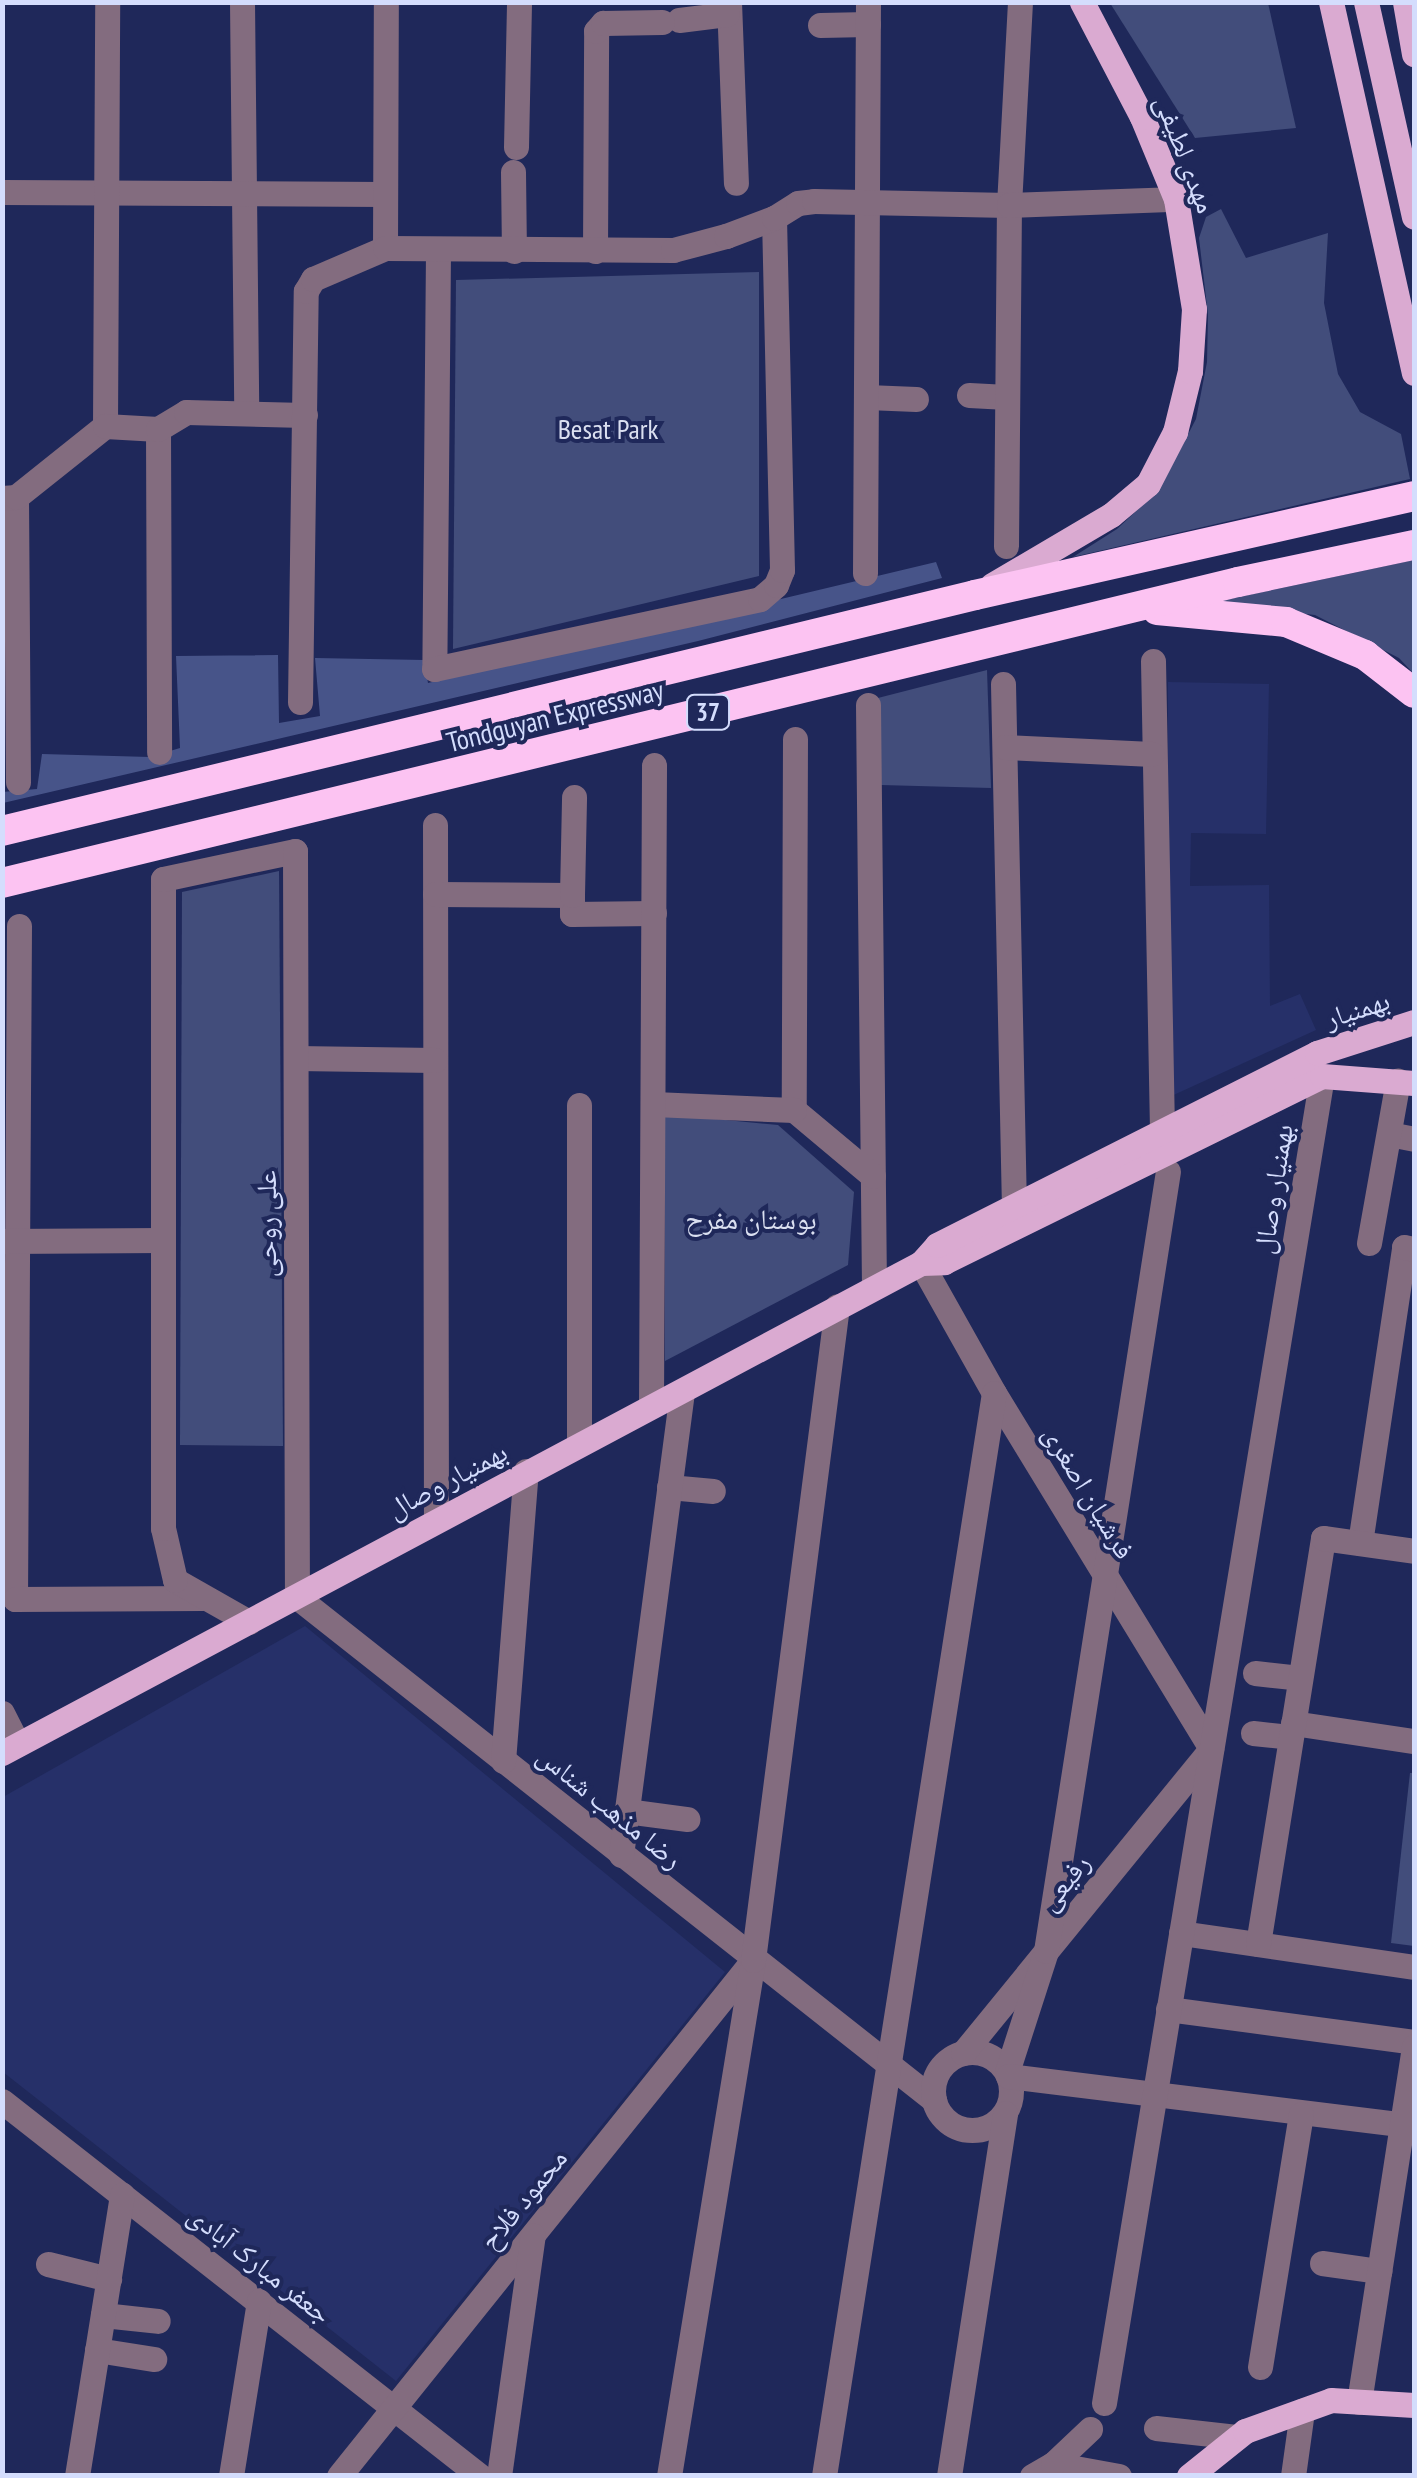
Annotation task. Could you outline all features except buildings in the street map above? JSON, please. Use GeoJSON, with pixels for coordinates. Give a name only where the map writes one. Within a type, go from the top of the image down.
{"type":"FeatureCollection","features":[{"type":"Feature","properties":{"kind":"highway","name":"Tondguyan Expressway"},"geometry":{"type":"LineString","coordinates":[[2,830],[975,596],[1414,496]]}},
{"type":"Feature","properties":{"kind":"highway","name":"Tondguyan Expressway"},"geometry":{"type":"LineString","coordinates":[[2,883],[1134,608],[1414,545]]}},
{"type":"Feature","properties":{"kind":"highway"},"geometry":{"type":"LineString","coordinates":[[1134,608],[1286,622],[1365,655],[1414,693]]}},
{"type":"Feature","properties":{"kind":"main road","name":"مهدی لطیفی"},"geometry":{"type":"LineString","coordinates":[[975,596],[1111,515],[1148,484],[1175,432],[1190,371],[1194,309],[1176,199],[1142,117],[1082,2]]}},
{"type":"Feature","properties":{"kind":"main road"},"geometry":{"type":"LineString","coordinates":[[1331,2],[1414,373]]}},
{"type":"Feature","properties":{"kind":"main road"},"geometry":{"type":"LineString","coordinates":[[1366,2],[1414,217]]}},
{"type":"Feature","properties":{"kind":"main road"},"geometry":{"type":"LineString","coordinates":[[1406,2],[1414,54]]}},
{"type":"Feature","properties":{"kind":"main road","name":"بهمنیار"},"geometry":{"type":"LineString","coordinates":[[1320,1065],[1414,1022]]}},
{"type":"Feature","properties":{"kind":"main road"},"geometry":{"type":"LineString","coordinates":[[1320,1065],[1406,1082]]}},
{"type":"Feature","properties":{"kind":"main road","name":"بهمنیار وصال"},"geometry":{"type":"LineString","coordinates":[[921,1263],[944,1262],[1320,1065]]}},
{"type":"Feature","properties":{"kind":"main road","name":"بهمنیار وصال"},"geometry":{"type":"LineString","coordinates":[[10,1749],[297,1597],[436,1518],[921,1263],[937,1245],[1162,1132],[1320,1065]]}},
{"type":"Feature","properties":{"kind":"main road"},"geometry":{"type":"LineString","coordinates":[[1189,2476],[1237,2437],[1331,2400],[1414,2406]]}},
{"type":"Feature","properties":{"kind":"street"},"geometry":{"type":"LineString","coordinates":[[105,426],[107,2]]}},
{"type":"Feature","properties":{"kind":"street"},"geometry":{"type":"LineString","coordinates":[[242,2],[246,410]]}},
{"type":"Feature","properties":{"kind":"street"},"geometry":{"type":"LineString","coordinates":[[386,2],[386,248]]}},
{"type":"Feature","properties":{"kind":"street"},"geometry":{"type":"LineString","coordinates":[[514,251],[519,2]]}},
{"type":"Feature","properties":{"kind":"street"},"geometry":{"type":"LineString","coordinates":[[1006,546],[1009,205],[1020,2]]}},
{"type":"Feature","properties":{"kind":"street"},"geometry":{"type":"LineString","coordinates":[[595,251],[596,30],[603,24],[670,21],[728,8],[736,183]]}},
{"type":"Feature","properties":{"kind":"street"},"geometry":{"type":"LineString","coordinates":[[820,26],[868,13],[864,573]]}},
{"type":"Feature","properties":{"kind":"street"},"geometry":{"type":"LineString","coordinates":[[2,192],[386,194]]}},
{"type":"Feature","properties":{"kind":"street"},"geometry":{"type":"LineString","coordinates":[[300,702],[307,284],[386,248],[673,250],[774,218],[798,203],[1009,205],[1176,199]]}},
{"type":"Feature","properties":{"kind":"street"},"geometry":{"type":"LineString","coordinates":[[438,250],[434,669],[760,599],[776,585],[782,570],[774,218]]}},
{"type":"Feature","properties":{"kind":"street"},"geometry":{"type":"LineString","coordinates":[[969,395],[1008,397]]}},
{"type":"Feature","properties":{"kind":"street"},"geometry":{"type":"LineString","coordinates":[[867,397],[916,399]]}},
{"type":"Feature","properties":{"kind":"street"},"geometry":{"type":"LineString","coordinates":[[18,782],[9,498],[105,426],[158,429],[186,412],[246,410],[305,415]]}},
{"type":"Feature","properties":{"kind":"street"},"geometry":{"type":"LineString","coordinates":[[158,429],[160,752]]}},
{"type":"Feature","properties":{"kind":"street"},"geometry":{"type":"LineString","coordinates":[[1152,661],[1162,1132]]}},
{"type":"Feature","properties":{"kind":"street"},"geometry":{"type":"LineString","coordinates":[[1003,684],[1014,1207]]}},
{"type":"Feature","properties":{"kind":"street"},"geometry":{"type":"LineString","coordinates":[[868,705],[874,1287]]}},
{"type":"Feature","properties":{"kind":"street"},"geometry":{"type":"LineString","coordinates":[[794,1110],[795,739]]}},
{"type":"Feature","properties":{"kind":"street"},"geometry":{"type":"LineString","coordinates":[[1005,748],[1152,754]]}},
{"type":"Feature","properties":{"kind":"street"},"geometry":{"type":"LineString","coordinates":[[651,1406],[654,765]]}},
{"type":"Feature","properties":{"kind":"street"},"geometry":{"type":"LineString","coordinates":[[574,797],[572,914],[654,912]]}},
{"type":"Feature","properties":{"kind":"street"},"geometry":{"type":"LineString","coordinates":[[436,825],[436,1518]]}},
{"type":"Feature","properties":{"kind":"street","name":"علی روحی"},"geometry":{"type":"LineString","coordinates":[[164,1240],[163,879],[294,851],[297,1597]]}},
{"type":"Feature","properties":{"kind":"street"},"geometry":{"type":"LineString","coordinates":[[435,894],[572,895]]}},
{"type":"Feature","properties":{"kind":"street"},"geometry":{"type":"LineString","coordinates":[[18,926],[10,1241],[16,1600],[206,1598]]}},
{"type":"Feature","properties":{"kind":"street"},"geometry":{"type":"LineString","coordinates":[[296,1058],[435,1060]]}},
{"type":"Feature","properties":{"kind":"street","name":"بهمنیار وصال"},"geometry":{"type":"LineString","coordinates":[[1104,2403],[1320,1065]]}},
{"type":"Feature","properties":{"kind":"street"},"geometry":{"type":"LineString","coordinates":[[1369,1242],[1402,1136],[1406,1082]]}},
{"type":"Feature","properties":{"kind":"street"},"geometry":{"type":"LineString","coordinates":[[654,1104],[794,1110],[873,1176]]}},
{"type":"Feature","properties":{"kind":"street"},"geometry":{"type":"LineString","coordinates":[[578,1444],[579,1105]]}},
{"type":"Feature","properties":{"kind":"street"},"geometry":{"type":"LineString","coordinates":[[950,2476],[1005,2113],[1012,2093],[1008,2074],[1046,1951],[1168,1171]]}},
{"type":"Feature","properties":{"kind":"street"},"geometry":{"type":"LineString","coordinates":[[10,1241],[164,1240],[164,1528],[175,1580],[249,1622]]}},
{"type":"Feature","properties":{"kind":"street"},"geometry":{"type":"LineString","coordinates":[[1360,1543],[1409,1248]]}},
{"type":"Feature","properties":{"kind":"street","name":"فرشیان اصغری"},"geometry":{"type":"LineString","coordinates":[[921,1263],[994,1393],[1211,1749]]}},
{"type":"Feature","properties":{"kind":"street"},"geometry":{"type":"LineString","coordinates":[[668,2476],[754,1960],[837,1306]]}},
{"type":"Feature","properties":{"kind":"street"},"geometry":{"type":"LineString","coordinates":[[621,1855],[682,1391]]}},
{"type":"Feature","properties":{"kind":"street"},"geometry":{"type":"LineString","coordinates":[[824,2476],[994,1393]]}},
{"type":"Feature","properties":{"kind":"street"},"geometry":{"type":"LineString","coordinates":[[502,1761],[526,1471]]}},
{"type":"Feature","properties":{"kind":"street"},"geometry":{"type":"LineString","coordinates":[[669,1487],[713,1492]]}},
{"type":"Feature","properties":{"kind":"street"},"geometry":{"type":"LineString","coordinates":[[1258,1944],[1324,1538],[1414,1551]]}},
{"type":"Feature","properties":{"kind":"street","name":"رضا مذهب شناس"},"geometry":{"type":"LineString","coordinates":[[297,1597],[934,2100]]}},
{"type":"Feature","properties":{"kind":"street"},"geometry":{"type":"LineString","coordinates":[[1256,1673],[1300,1678]]}},
{"type":"Feature","properties":{"kind":"street"},"geometry":{"type":"LineString","coordinates":[[2,1713],[10,1749]]}},
{"type":"Feature","properties":{"kind":"street"},"geometry":{"type":"LineString","coordinates":[[1254,1732],[1292,1730],[1414,1741]]}},
{"type":"Feature","properties":{"kind":"street","name":"رفیعی"},"geometry":{"type":"LineString","coordinates":[[963,2053],[1211,1749]]}},
{"type":"Feature","properties":{"kind":"street"},"geometry":{"type":"LineString","coordinates":[[626,1811],[687,1820]]}},
{"type":"Feature","properties":{"kind":"street"},"geometry":{"type":"LineString","coordinates":[[1181,1933],[1414,1966]]}},
{"type":"Feature","properties":{"kind":"street","name":"محمود فلاح"},"geometry":{"type":"LineString","coordinates":[[339,2476],[357,2463],[394,2406],[754,1960]]}},
{"type":"Feature","properties":{"kind":"street"},"geometry":{"type":"LineString","coordinates":[[1168,2009],[1414,2044],[1408,2125],[1358,2402]]}},
{"type":"Feature","properties":{"kind":"street"},"geometry":{"type":"LineString","coordinates":[[1005,2113],[989,2126],[970,2130],[951,2124],[934,2100],[939,2070],[963,2053],[992,2058],[1008,2074],[1408,2125]]}},
{"type":"Feature","properties":{"kind":"street","name":"رضا مذهب شناس"},"geometry":{"type":"LineString","coordinates":[[887,2062],[939,2070]]}},
{"type":"Feature","properties":{"kind":"street","name":"جعفر مبارک آبادی"},"geometry":{"type":"LineString","coordinates":[[2,2101],[480,2476]]}},
{"type":"Feature","properties":{"kind":"street"},"geometry":{"type":"LineString","coordinates":[[1260,2366],[1301,2114]]}},
{"type":"Feature","properties":{"kind":"street"},"geometry":{"type":"LineString","coordinates":[[77,2476],[122,2195]]}},
{"type":"Feature","properties":{"kind":"street"},"geometry":{"type":"LineString","coordinates":[[498,2476],[533,2234]]}},
{"type":"Feature","properties":{"kind":"street"},"geometry":{"type":"LineString","coordinates":[[1322,2263],[1379,2270]]}},
{"type":"Feature","properties":{"kind":"street"},"geometry":{"type":"LineString","coordinates":[[48,2264],[109,2278]]}},
{"type":"Feature","properties":{"kind":"street"},"geometry":{"type":"LineString","coordinates":[[230,2476],[259,2301]]}},
{"type":"Feature","properties":{"kind":"street"},"geometry":{"type":"LineString","coordinates":[[103,2315],[158,2321]]}},
{"type":"Feature","properties":{"kind":"street"},"geometry":{"type":"LineString","coordinates":[[97,2350],[154,2358]]}},
{"type":"Feature","properties":{"kind":"street"},"geometry":{"type":"LineString","coordinates":[[1292,2476],[1302,2411]]}},
{"type":"Feature","properties":{"kind":"street"},"geometry":{"type":"LineString","coordinates":[[1156,2428],[1237,2437]]}},
{"type":"Feature","properties":{"kind":"street"},"geometry":{"type":"LineString","coordinates":[[1042,2470],[1090,2430]]}},
{"type":"Feature","properties":{"kind":"street"},"geometry":{"type":"LineString","coordinates":[[1042,2470],[1119,2476]]}},
{"type":"Feature","properties":{"kind":"shaded area"},"geometry":{"type":"Polygon","coordinates":[[[936,562],[942,578],[698,641],[3,803],[2,792],[37,789],[42,754],[150,757],[180,748],[176,656],[278,655],[279,723],[320,716],[315,658],[424,660],[428,683],[936,562]]]}},
{"type":"Feature","properties":{"kind":"shaded area"},"geometry":{"type":"Polygon","coordinates":[[[1168,682],[1269,684],[1266,834],[1191,833],[1190,886],[1269,885],[1270,1006],[1300,994],[1316,1030],[1167,1098],[1168,682]]]}},
{"type":"Feature","properties":{"kind":"shaded area"},"geometry":{"type":"Polygon","coordinates":[[[305,1626],[725,1972],[396,2381],[3,2072],[3,1797],[305,1626]]]}},
{"type":"Feature","properties":{"kind":"green space"},"geometry":{"type":"Polygon","coordinates":[[[1110,3],[1268,3],[1296,128],[1195,138],[1110,3]]]}},
{"type":"Feature","properties":{"kind":"green space"},"geometry":{"type":"Polygon","coordinates":[[[1221,209],[1246,258],[1328,233],[1324,303],[1338,374],[1360,412],[1401,434],[1410,479],[1073,557],[1117,529],[1159,490],[1196,419],[1207,362],[1208,315],[1199,238],[1206,217],[1221,209]]]}},
{"type":"Feature","properties":{"kind":"green space","name":"Besat Park"},"geometry":{"type":"Polygon","coordinates":[[[759,272],[759,576],[453,649],[456,280],[759,272]]]}},
{"type":"Feature","properties":{"kind":"green space"},"geometry":{"type":"Polygon","coordinates":[[[1414,560],[1414,674],[1399,658],[1315,615],[1211,603],[1414,560]]]}},
{"type":"Feature","properties":{"kind":"green space"},"geometry":{"type":"Polygon","coordinates":[[[987,670],[991,788],[881,785],[874,699],[987,670]]]}},
{"type":"Feature","properties":{"kind":"green space"},"geometry":{"type":"Polygon","coordinates":[[[279,871],[283,1446],[180,1445],[182,892],[279,871]]]}},
{"type":"Feature","properties":{"kind":"green space","name":"بوستان مفرح"},"geometry":{"type":"Polygon","coordinates":[[[665,1114],[778,1125],[854,1192],[848,1265],[665,1361],[665,1114]]]}},
{"type":"Feature","properties":{"kind":"green space"},"geometry":{"type":"Polygon","coordinates":[[[1410,1773],[1414,1773],[1414,1946],[1391,1943],[1410,1773]]]}}]}
